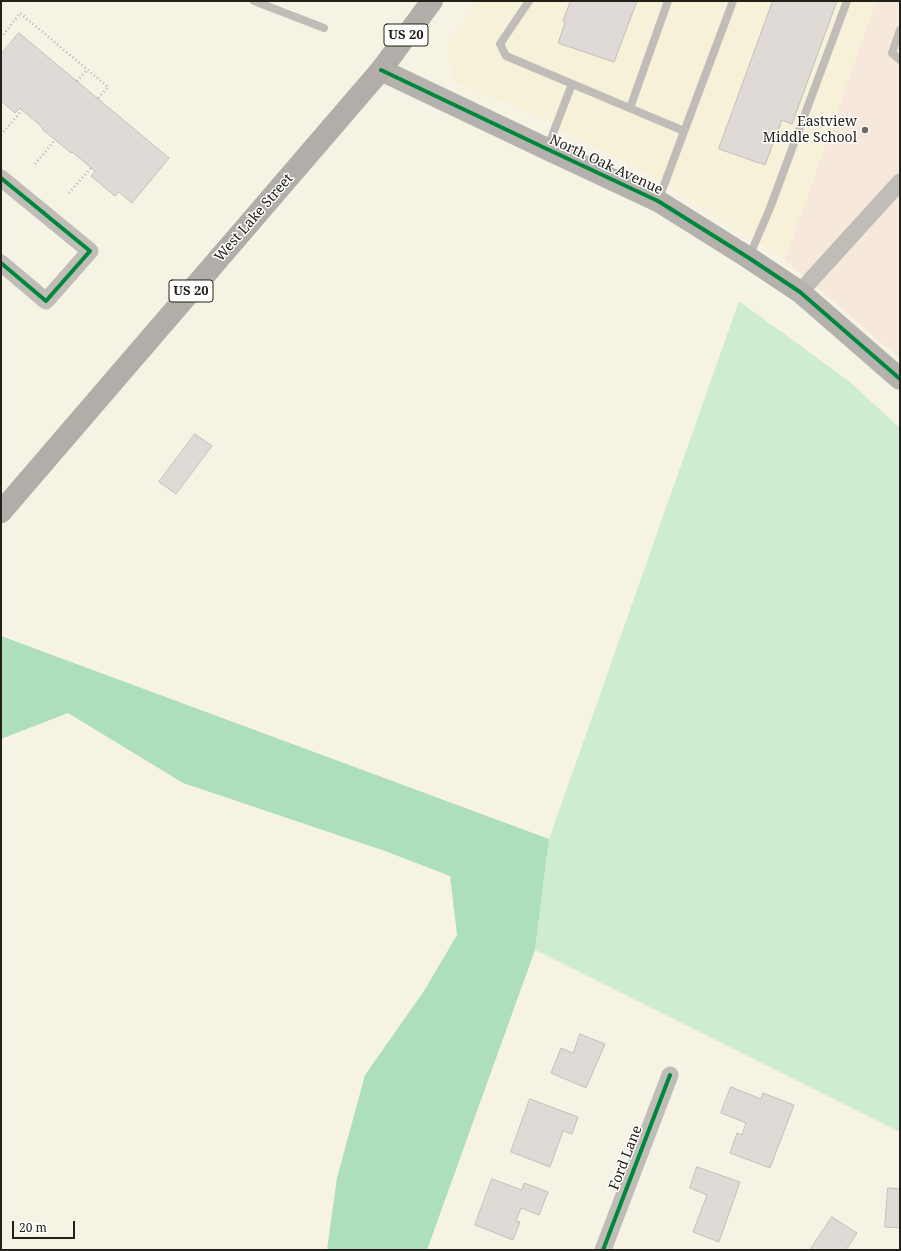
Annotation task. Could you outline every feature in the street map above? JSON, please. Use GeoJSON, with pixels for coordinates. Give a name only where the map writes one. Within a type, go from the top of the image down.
{"type":"FeatureCollection","features":[{"type":"Feature","properties":{"kind":"highway","name":"US 20"},"geometry":{"type":"LineString","coordinates":[[381,70],[432,1]]}},
{"type":"Feature","properties":{"kind":"highway","name":"West Lake Street"},"geometry":{"type":"LineString","coordinates":[[1,512],[381,70]]}},
{"type":"Feature","properties":{"kind":"street","name":"North Oak Avenue"},"geometry":{"type":"LineString","coordinates":[[381,70],[658,201],[800,292],[900,379]]}},
{"type":"Feature","properties":{"kind":"street"},"geometry":{"type":"LineString","coordinates":[[1,178],[90,251],[46,301],[1,264]]}},
{"type":"Feature","properties":{"kind":"street"},"geometry":{"type":"LineString","coordinates":[[800,292],[899,184]]}},
{"type":"Feature","properties":{"kind":"street","name":"Ford Lane"},"geometry":{"type":"LineString","coordinates":[[604,1250],[670,1074]]}},
{"type":"Feature","properties":{"kind":"lane"},"geometry":{"type":"LineString","coordinates":[[254,1],[324,28]]}},
{"type":"Feature","properties":{"kind":"lane"},"geometry":{"type":"LineString","coordinates":[[529,1],[500,44],[506,56],[684,131]]}},
{"type":"Feature","properties":{"kind":"lane"},"geometry":{"type":"LineString","coordinates":[[630,108],[668,1]]}},
{"type":"Feature","properties":{"kind":"lane"},"geometry":{"type":"LineString","coordinates":[[658,201],[733,1]]}},
{"type":"Feature","properties":{"kind":"lane"},"geometry":{"type":"LineString","coordinates":[[749,258],[770,208],[847,1]]}},
{"type":"Feature","properties":{"kind":"lane"},"geometry":{"type":"LineString","coordinates":[[900,30],[892,53],[900,60]]}},
{"type":"Feature","properties":{"kind":"lane"},"geometry":{"type":"LineString","coordinates":[[547,149],[572,84]]}},
{"type":"Feature","properties":{"kind":"path"},"geometry":{"type":"LineString","coordinates":[[1,38],[20,13],[108,87],[98,98]]}},
{"type":"Feature","properties":{"kind":"path"},"geometry":{"type":"LineString","coordinates":[[77,81],[87,70]]}},
{"type":"Feature","properties":{"kind":"path"},"geometry":{"type":"LineString","coordinates":[[1,136],[22,110]]}},
{"type":"Feature","properties":{"kind":"path"},"geometry":{"type":"LineString","coordinates":[[35,164],[55,140]]}},
{"type":"Feature","properties":{"kind":"path"},"geometry":{"type":"LineString","coordinates":[[69,193],[91,168]]}},
{"type":"Feature","properties":{"kind":"shaded area"},"geometry":{"type":"Polygon","coordinates":[[[477,1],[876,1],[785,260],[654,177],[518,108],[454,82],[446,45],[477,1]]]}},
{"type":"Feature","properties":{"kind":"shaded area","name":"Eastview Middle School"},"geometry":{"type":"Polygon","coordinates":[[[876,1],[900,1],[900,359],[785,260],[876,1]]]}},
{"type":"Feature","properties":{"kind":"green space"},"geometry":{"type":"Polygon","coordinates":[[[739,301],[850,382],[900,428],[900,1132],[535,950],[549,839],[739,301]]]}},
{"type":"Feature","properties":{"kind":"green space"},"geometry":{"type":"Polygon","coordinates":[[[1,636],[549,839],[535,950],[427,1250],[327,1250],[337,1178],[365,1075],[424,991],[457,935],[450,876],[385,851],[183,783],[68,713],[1,739],[1,636]]]}},
{"type":"Feature","properties":{"kind":"building"},"geometry":{"type":"Polygon","coordinates":[[[571,1],[637,1],[614,62],[558,43],[565,23],[563,21],[571,1]]]}},
{"type":"Feature","properties":{"kind":"building"},"geometry":{"type":"Polygon","coordinates":[[[773,1],[837,1],[792,124],[782,120],[765,165],[719,149],[773,1]]]}},
{"type":"Feature","properties":{"kind":"building"},"geometry":{"type":"Polygon","coordinates":[[[19,33],[169,158],[132,203],[119,192],[115,196],[91,176],[95,171],[42,129],[43,128],[20,108],[15,113],[1,101],[1,54],[19,33]]]}},
{"type":"Feature","properties":{"kind":"building"},"geometry":{"type":"Polygon","coordinates":[[[195,434],[212,446],[176,494],[159,482],[195,434]]]}},
{"type":"Feature","properties":{"kind":"building"},"geometry":{"type":"Polygon","coordinates":[[[580,1034],[605,1044],[586,1088],[551,1073],[561,1048],[573,1053],[580,1034]]]}},
{"type":"Feature","properties":{"kind":"building"},"geometry":{"type":"Polygon","coordinates":[[[731,1087],[761,1099],[763,1093],[794,1105],[770,1168],[730,1153],[737,1133],[742,1135],[746,1123],[721,1113],[731,1087]]]}},
{"type":"Feature","properties":{"kind":"building"},"geometry":{"type":"Polygon","coordinates":[[[530,1099],[578,1117],[572,1134],[563,1131],[550,1167],[511,1152],[530,1099]]]}},
{"type":"Feature","properties":{"kind":"building"},"geometry":{"type":"Polygon","coordinates":[[[697,1167],[740,1182],[719,1242],[693,1232],[707,1195],[690,1188],[697,1167]]]}},
{"type":"Feature","properties":{"kind":"building"},"geometry":{"type":"Polygon","coordinates":[[[492,1179],[522,1190],[524,1183],[548,1192],[539,1215],[521,1208],[516,1221],[520,1222],[513,1240],[475,1225],[492,1179]]]}},
{"type":"Feature","properties":{"kind":"building"},"geometry":{"type":"Polygon","coordinates":[[[888,1188],[900,1189],[900,1228],[885,1227],[888,1188]]]}},
{"type":"Feature","properties":{"kind":"building"},"geometry":{"type":"Polygon","coordinates":[[[832,1217],[857,1233],[846,1250],[810,1250],[832,1217]]]}},
{"type":"Feature","properties":{"kind":"cycle path"},"geometry":{"type":"LineString","coordinates":[[381,70],[658,201],[800,292],[900,379]]}},
{"type":"Feature","properties":{"kind":"cycle path"},"geometry":{"type":"LineString","coordinates":[[1,178],[90,251],[46,301],[1,263]]}},
{"type":"Feature","properties":{"kind":"cycle path"},"geometry":{"type":"LineString","coordinates":[[603,1250],[670,1075]]}},
{"type":"Feature","properties":{"kind":"place","name":"Eastview Middle School"},"geometry":{"type":"Point","coordinates":[865,130]}}]}
